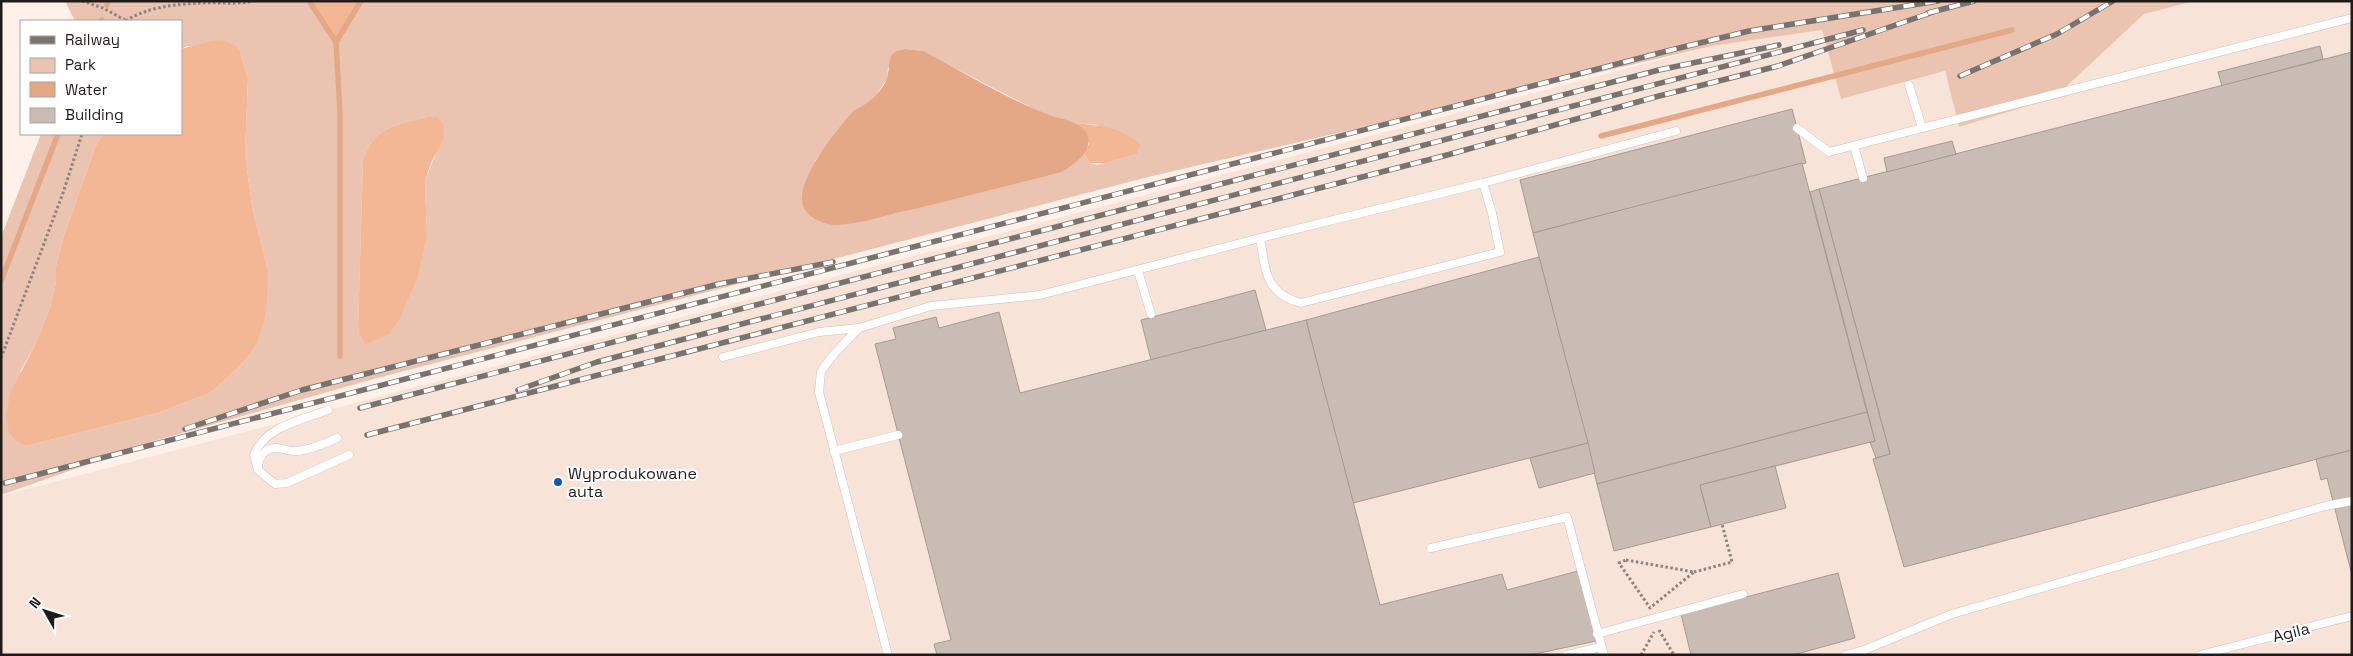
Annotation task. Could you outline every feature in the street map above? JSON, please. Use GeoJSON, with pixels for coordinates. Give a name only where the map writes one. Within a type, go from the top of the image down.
{"type":"FeatureCollection","features":[{"type":"Feature","properties":{"kind":"lane"},"geometry":{"type":"LineString","coordinates":[[1797,128],[1829,152],[2352,18]]}},
{"type":"Feature","properties":{"kind":"lane"},"geometry":{"type":"LineString","coordinates":[[1909,86],[1922,128]]}},
{"type":"Feature","properties":{"kind":"lane"},"geometry":{"type":"LineString","coordinates":[[723,357],[819,332],[859,328],[931,306],[1040,295],[1676,132]]}},
{"type":"Feature","properties":{"kind":"lane"},"geometry":{"type":"LineString","coordinates":[[1854,146],[1863,178]]}},
{"type":"Feature","properties":{"kind":"lane"},"geometry":{"type":"LineString","coordinates":[[1260,238],[1267,279],[1276,291],[1286,299],[1301,303],[1500,252],[1492,213],[1483,183]]}},
{"type":"Feature","properties":{"kind":"lane"},"geometry":{"type":"LineString","coordinates":[[1138,271],[1151,314]]}},
{"type":"Feature","properties":{"kind":"lane"},"geometry":{"type":"LineString","coordinates":[[859,328],[834,354],[821,371],[819,392],[888,655]]}},
{"type":"Feature","properties":{"kind":"lane"},"geometry":{"type":"LineString","coordinates":[[328,410],[284,426],[261,441],[254,456],[258,470],[275,484],[287,483],[349,456]]}},
{"type":"Feature","properties":{"kind":"lane"},"geometry":{"type":"LineString","coordinates":[[834,451],[898,434]]}},
{"type":"Feature","properties":{"kind":"lane"},"geometry":{"type":"LineString","coordinates":[[258,470],[258,461],[261,455],[270,449],[301,450],[337,438]]}},
{"type":"Feature","properties":{"kind":"lane"},"geometry":{"type":"LineString","coordinates":[[1846,655],[1864,650],[1952,614],[2326,506],[2352,501]]}},
{"type":"Feature","properties":{"kind":"lane"},"geometry":{"type":"LineString","coordinates":[[1431,548],[1567,517],[1602,651],[1567,655]]}},
{"type":"Feature","properties":{"kind":"lane"},"geometry":{"type":"LineString","coordinates":[[1597,634],[1743,594]]}},
{"type":"Feature","properties":{"kind":"lane","name":"Agila"},"geometry":{"type":"LineString","coordinates":[[2200,655],[2352,616]]}},
{"type":"Feature","properties":{"kind":"path"},"geometry":{"type":"LineString","coordinates":[[82,1],[103,8],[124,20]]}},
{"type":"Feature","properties":{"kind":"path"},"geometry":{"type":"LineString","coordinates":[[128,20],[140,12],[155,9],[201,3],[242,4],[253,1]]}},
{"type":"Feature","properties":{"kind":"path"},"geometry":{"type":"LineString","coordinates":[[1,358],[63,193],[82,135]]}},
{"type":"Feature","properties":{"kind":"path"},"geometry":{"type":"LineString","coordinates":[[1694,572],[1626,560],[1619,563],[1650,608],[1694,572],[1732,562],[1722,524]]}},
{"type":"Feature","properties":{"kind":"path"},"geometry":{"type":"LineString","coordinates":[[1641,655],[1657,626],[1674,655]]}},
{"type":"Feature","properties":{"kind":"shaded area"},"geometry":{"type":"Polygon","coordinates":[[[309,1],[361,1],[336,42],[309,1]]]}},
{"type":"Feature","properties":{"kind":"shaded area"},"geometry":{"type":"Polygon","coordinates":[[[2195,1],[2352,1],[2352,655],[1,655],[1,496],[1712,46],[1822,30],[1841,99],[1945,71],[1959,127],[2054,98],[2144,14],[2195,1]]]}},
{"type":"Feature","properties":{"kind":"shaded area"},"geometry":{"type":"Polygon","coordinates":[[[224,40],[236,46],[240,52],[248,78],[245,154],[252,206],[268,271],[264,322],[256,346],[239,367],[210,393],[157,413],[26,446],[16,442],[9,433],[6,418],[10,393],[34,347],[50,308],[56,282],[56,266],[64,235],[95,148],[102,135],[182,135],[182,49],[224,40]]]}},
{"type":"Feature","properties":{"kind":"shaded area"},"geometry":{"type":"Polygon","coordinates":[[[427,117],[438,117],[444,126],[443,140],[431,163],[425,181],[427,235],[418,276],[399,320],[389,334],[366,344],[358,328],[363,159],[374,139],[381,133],[396,125],[427,117]]]}},
{"type":"Feature","properties":{"kind":"shaded area"},"geometry":{"type":"Polygon","coordinates":[[[1074,123],[1117,130],[1140,144],[1137,154],[1105,163],[1090,163],[1084,153],[1089,144],[1081,127],[1074,123]]]}},
{"type":"Feature","properties":{"kind":"green space"},"geometry":{"type":"Polygon","coordinates":[[[65,1],[309,1],[336,42],[361,1],[2195,1],[2144,14],[2054,98],[1959,127],[1945,71],[1841,99],[1822,30],[1712,46],[1148,177],[370,380],[154,441],[1,495],[1,237],[41,135],[102,135],[95,148],[64,235],[56,266],[56,282],[50,308],[34,347],[21,370],[9,433],[16,442],[26,446],[157,413],[210,393],[239,367],[256,346],[268,271],[252,206],[245,154],[248,78],[240,52],[187,46],[182,48],[182,20],[74,20],[65,1]],[[906,49],[888,68],[887,79],[876,95],[863,107],[854,110],[815,161],[868,220],[1062,172],[1084,153],[1090,163],[1097,165],[1137,154],[1097,125],[1074,123],[1038,111],[922,51],[906,49]],[[427,117],[388,129],[374,139],[363,159],[358,331],[427,235],[425,181],[436,153],[438,117],[427,117]]]}},
{"type":"Feature","properties":{"kind":"water"},"geometry":{"type":"Polygon","coordinates":[[[899,50],[923,51],[1017,101],[1076,124],[1087,134],[1088,146],[1085,152],[1082,157],[1062,172],[948,201],[845,224],[831,225],[814,219],[806,211],[802,201],[803,190],[813,166],[830,140],[854,110],[869,102],[882,88],[887,78],[892,55],[899,50]]]}},
{"type":"Feature","properties":{"kind":"building"},"geometry":{"type":"Polygon","coordinates":[[[2320,46],[2323,59],[2222,86],[2218,72],[2320,46]]]}},
{"type":"Feature","properties":{"kind":"building"},"geometry":{"type":"Polygon","coordinates":[[[2352,52],[2352,450],[1904,567],[1873,459],[1890,454],[1819,189],[2352,52]]]}},
{"type":"Feature","properties":{"kind":"building"},"geometry":{"type":"Polygon","coordinates":[[[1792,109],[1806,163],[1533,233],[1520,180],[1792,109]]]}},
{"type":"Feature","properties":{"kind":"building"},"geometry":{"type":"Polygon","coordinates":[[[1952,141],[1956,154],[1887,172],[1884,158],[1952,141]]]}},
{"type":"Feature","properties":{"kind":"building"},"geometry":{"type":"Polygon","coordinates":[[[1802,163],[1867,412],[1597,484],[1533,233],[1802,163]]]}},
{"type":"Feature","properties":{"kind":"building"},"geometry":{"type":"Polygon","coordinates":[[[1819,189],[1890,454],[1876,458],[1870,442],[1875,441],[1810,192],[1819,189]]]}},
{"type":"Feature","properties":{"kind":"building"},"geometry":{"type":"Polygon","coordinates":[[[1539,257],[1588,443],[1353,503],[1306,320],[1539,257]]]}},
{"type":"Feature","properties":{"kind":"building"},"geometry":{"type":"Polygon","coordinates":[[[1255,290],[1266,330],[1151,360],[1141,320],[1255,290]]]}},
{"type":"Feature","properties":{"kind":"building"},"geometry":{"type":"Polygon","coordinates":[[[999,312],[1020,393],[1306,320],[1380,605],[1502,574],[1507,590],[1578,571],[1596,641],[1530,655],[937,655],[934,644],[951,640],[875,344],[896,339],[893,328],[936,317],[939,328],[999,312]]]}},
{"type":"Feature","properties":{"kind":"building"},"geometry":{"type":"Polygon","coordinates":[[[1867,412],[1875,441],[1700,485],[1711,527],[1614,551],[1597,484],[1867,412]]]}},
{"type":"Feature","properties":{"kind":"building"},"geometry":{"type":"Polygon","coordinates":[[[1588,443],[1595,473],[1539,488],[1530,458],[1588,443]]]}},
{"type":"Feature","properties":{"kind":"building"},"geometry":{"type":"Polygon","coordinates":[[[2352,450],[2352,575],[2327,478],[2321,480],[2316,459],[2352,450]]]}},
{"type":"Feature","properties":{"kind":"building"},"geometry":{"type":"Polygon","coordinates":[[[1775,466],[1786,508],[1711,527],[1700,485],[1775,466]]]}},
{"type":"Feature","properties":{"kind":"building"},"geometry":{"type":"Polygon","coordinates":[[[1838,573],[1855,638],[1793,655],[1691,655],[1681,614],[1838,573]]]}},
{"type":"Feature","properties":{"kind":"waterway"},"geometry":{"type":"LineString","coordinates":[[107,5],[108,1]]}},
{"type":"Feature","properties":{"kind":"waterway"},"geometry":{"type":"LineString","coordinates":[[309,1],[336,42],[340,113],[340,356]]}},
{"type":"Feature","properties":{"kind":"waterway"},"geometry":{"type":"LineString","coordinates":[[336,42],[361,1]]}},
{"type":"Feature","properties":{"kind":"waterway"},"geometry":{"type":"LineString","coordinates":[[1601,136],[2012,30]]}},
{"type":"Feature","properties":{"kind":"waterway"},"geometry":{"type":"LineString","coordinates":[[1,281],[58,135]]}},
{"type":"Feature","properties":{"kind":"railway"},"geometry":{"type":"LineString","coordinates":[[5,483],[1671,50],[1749,31],[1938,1]]}},
{"type":"Feature","properties":{"kind":"railway"},"geometry":{"type":"LineString","coordinates":[[1928,13],[1974,1]]}},
{"type":"Feature","properties":{"kind":"railway"},"geometry":{"type":"LineString","coordinates":[[1960,76],[2057,34],[2113,1]]}},
{"type":"Feature","properties":{"kind":"railway"},"geometry":{"type":"LineString","coordinates":[[367,435],[1447,155],[1659,96],[1778,66],[1933,12]]}},
{"type":"Feature","properties":{"kind":"railway"},"geometry":{"type":"LineString","coordinates":[[518,390],[597,362],[1863,30]]}},
{"type":"Feature","properties":{"kind":"railway"},"geometry":{"type":"LineString","coordinates":[[360,408],[1659,70],[1779,45]]}},
{"type":"Feature","properties":{"kind":"railway"},"geometry":{"type":"LineString","coordinates":[[185,429],[302,390],[719,284],[833,262]]}},
{"type":"Feature","properties":{"kind":"place","name":"Wyprodukowane auta"},"geometry":{"type":"Point","coordinates":[558,482]}}]}
